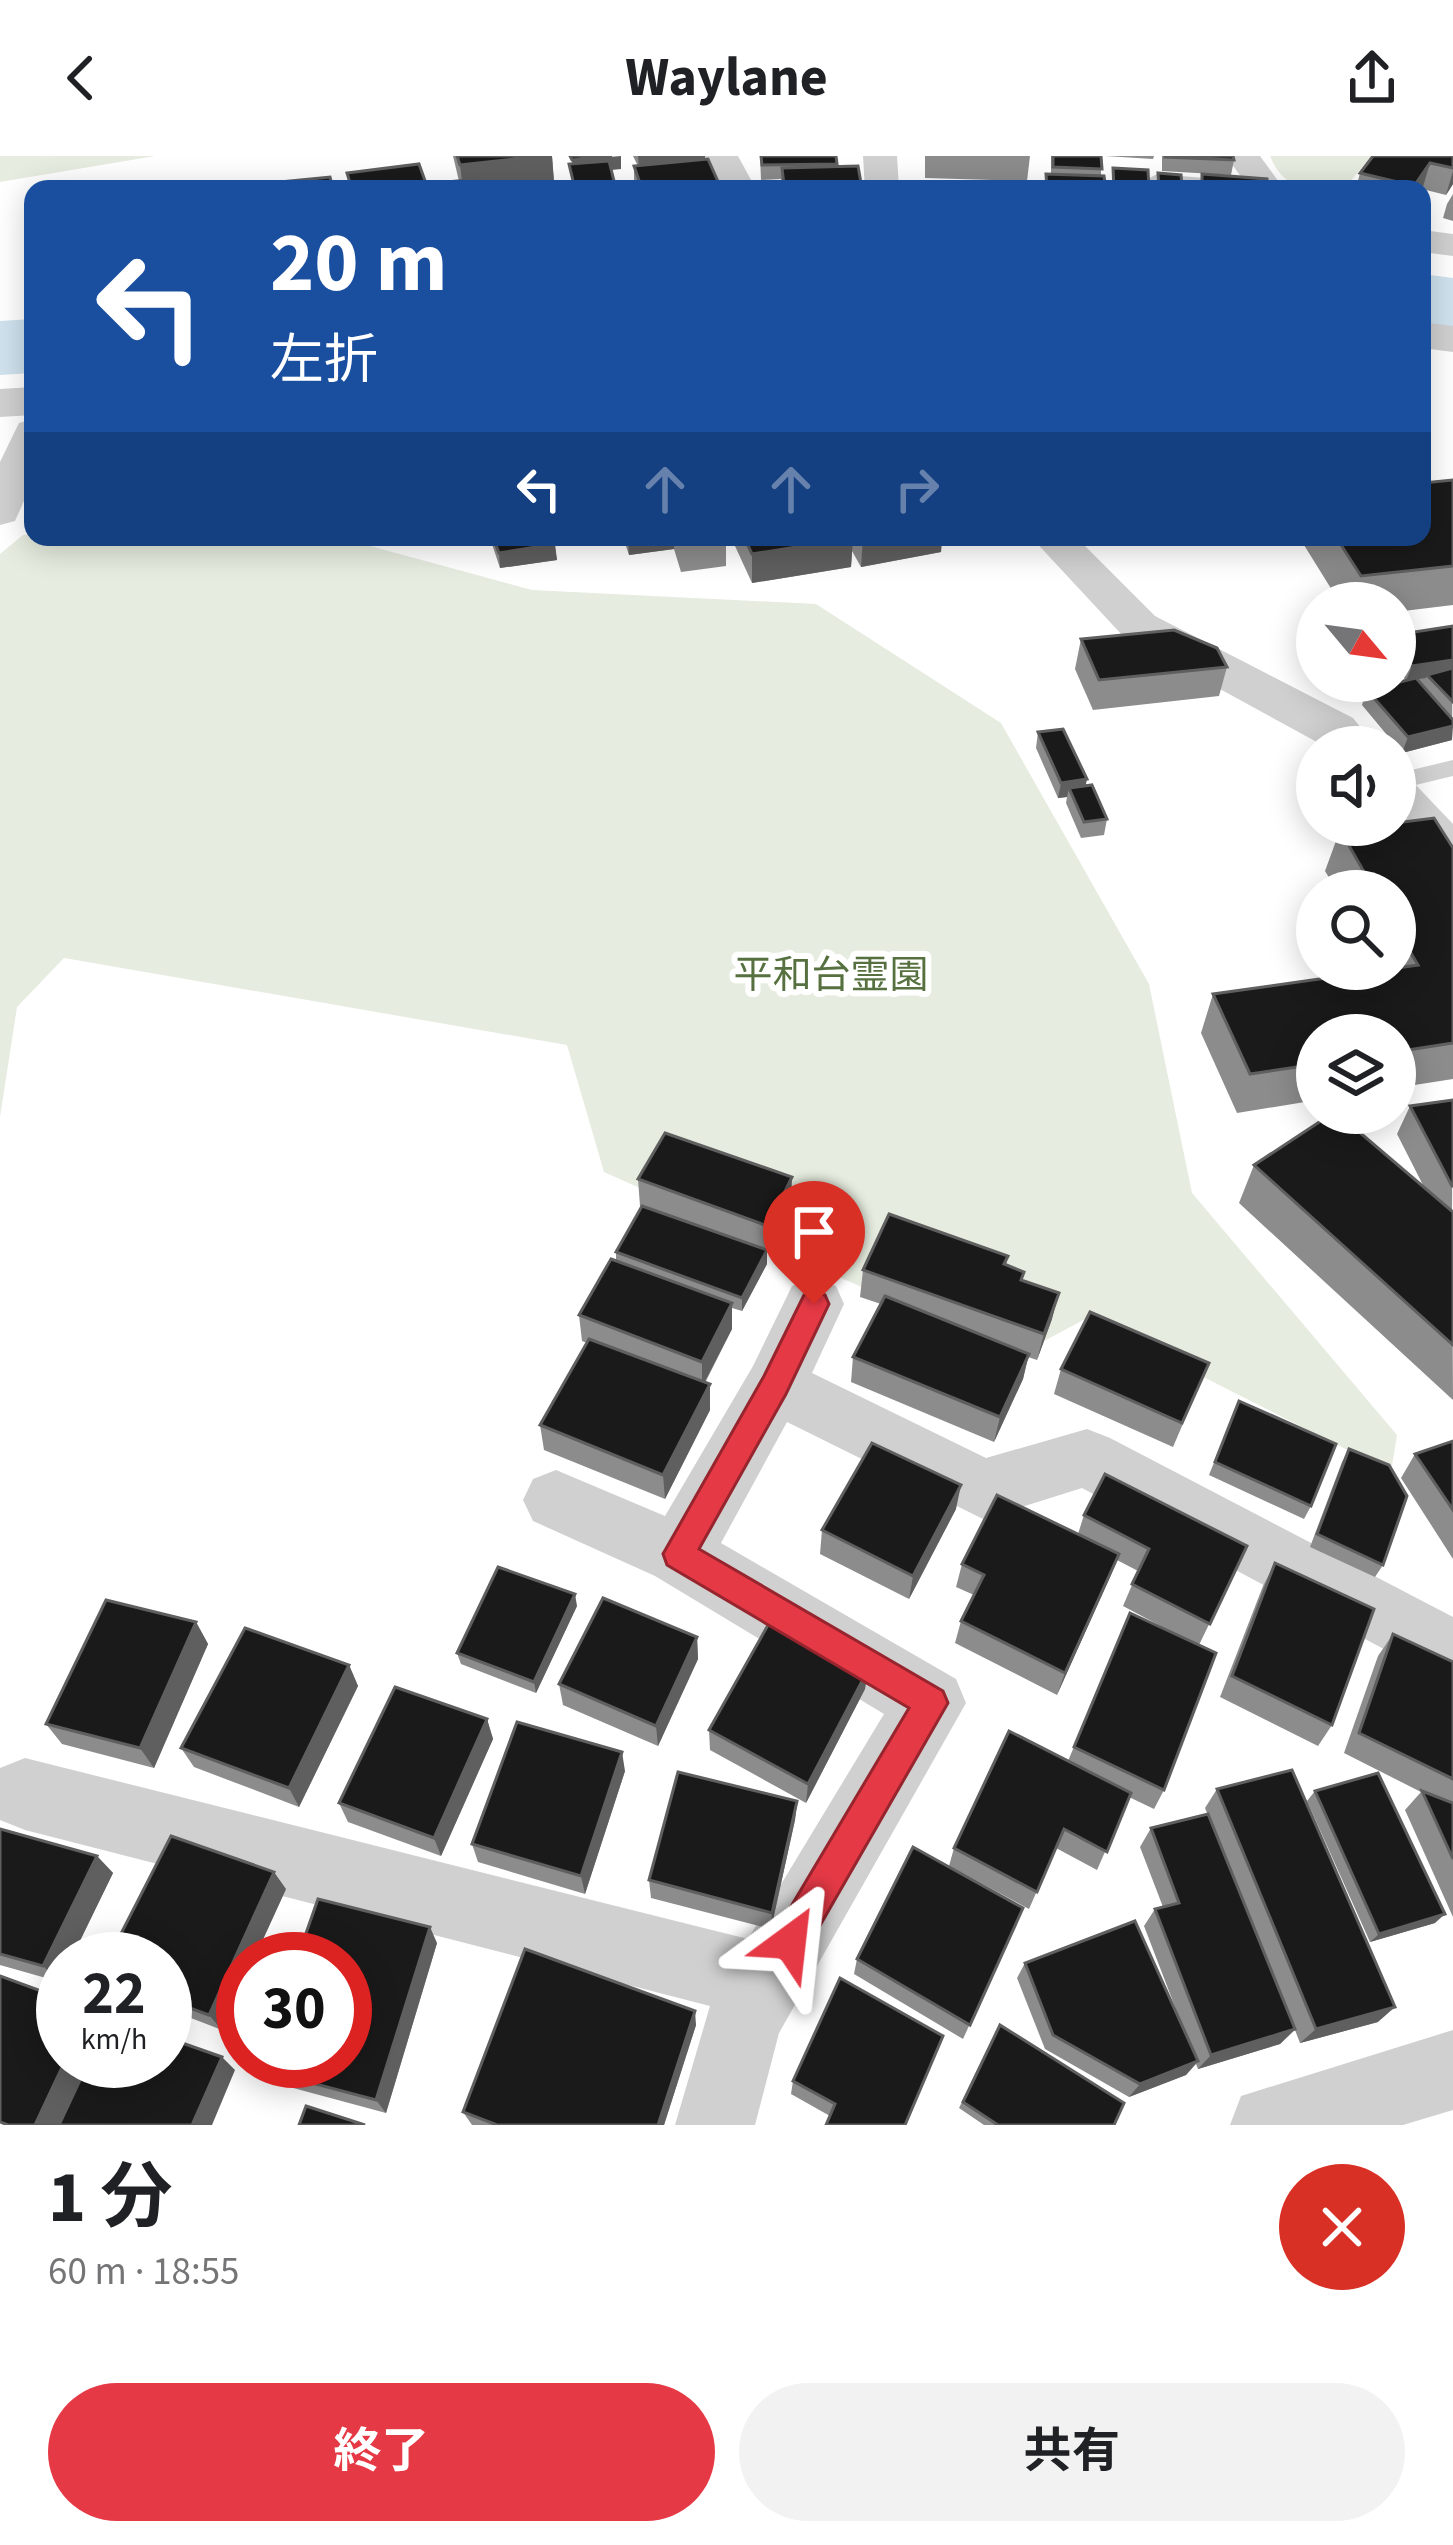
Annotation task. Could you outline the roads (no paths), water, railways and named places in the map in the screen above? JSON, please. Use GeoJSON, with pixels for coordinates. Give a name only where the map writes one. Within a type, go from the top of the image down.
{"type":"FeatureCollection","features":[{"type":"Feature","properties":{"kind":"street"},"geometry":{"type":"LineString","coordinates":[[0,512],[24,453]]}},
{"type":"Feature","properties":{"kind":"street"},"geometry":{"type":"LineString","coordinates":[[1061,546],[1139,626],[1330,726]]}},
{"type":"Feature","properties":{"kind":"street"},"geometry":{"type":"LineString","coordinates":[[1416,816],[1453,856]]}},
{"type":"Feature","properties":{"kind":"street"},"geometry":{"type":"LineString","coordinates":[[679,1554],[775,1385],[814,1304]]}},
{"type":"Feature","properties":{"kind":"street"},"geometry":{"type":"LineString","coordinates":[[775,1385],[983,1489],[1087,1458],[1453,1653]]}},
{"type":"Feature","properties":{"kind":"street"},"geometry":{"type":"LineString","coordinates":[[556,1499],[679,1554],[931,1703],[744,2019],[715,2125]]}},
{"type":"Feature","properties":{"kind":"street"},"geometry":{"type":"LineString","coordinates":[[25,1794],[767,1982]]}},
{"type":"Feature","properties":{"kind":"street"},"geometry":{"type":"LineString","coordinates":[[1270,2125],[1453,2069]]}},
{"type":"Feature","properties":{"kind":"lane"},"geometry":{"type":"LineString","coordinates":[[1156,179],[1168,180]]}},
{"type":"Feature","properties":{"kind":"lane"},"geometry":{"type":"LineString","coordinates":[[1416,777],[1453,768]]}},
{"type":"Feature","properties":{"kind":"waterway"},"geometry":{"type":"LineString","coordinates":[[1431,301],[1453,304]]}},
{"type":"Feature","properties":{"kind":"waterway"},"geometry":{"type":"LineString","coordinates":[[0,348],[24,347]]}},
{"type":"Feature","properties":{"kind":"park label","name":"平和台霊園"},"geometry":{"type":"Point","coordinates":[831,974]}}]}
